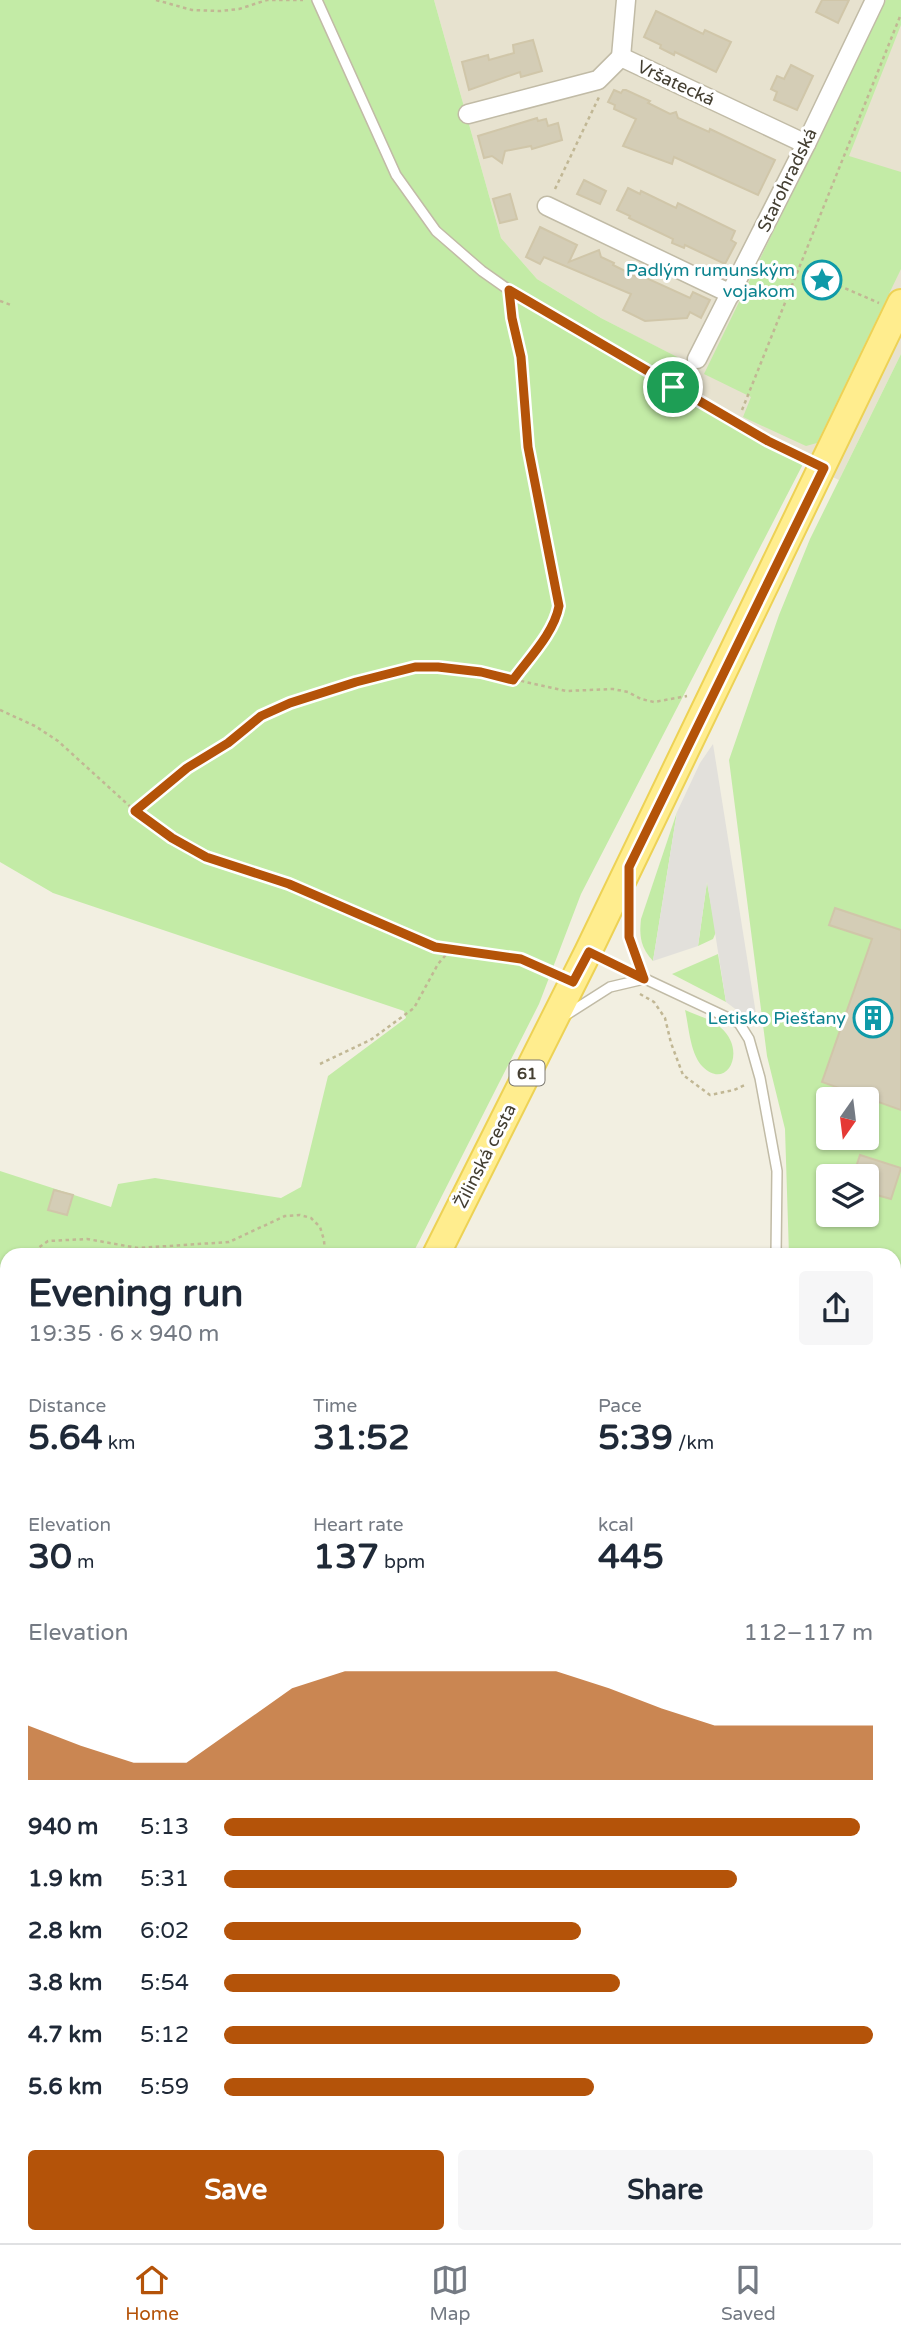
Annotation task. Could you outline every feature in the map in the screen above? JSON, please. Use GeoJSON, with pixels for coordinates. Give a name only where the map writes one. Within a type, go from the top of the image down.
{"type":"FeatureCollection","features":[{"type":"Feature","properties":{"kind":"main road","name":"Žilinská cesta"},"geometry":{"type":"LineString","coordinates":[[440,1248],[589,952],[708,702],[824,468],[892,304]]}},
{"type":"Feature","properties":{"kind":"street"},"geometry":{"type":"LineString","coordinates":[[618,60],[626,0]]}},
{"type":"Feature","properties":{"kind":"street","name":"Starohradská"},"geometry":{"type":"LineString","coordinates":[[697,359],[806,144],[875,0]]}},
{"type":"Feature","properties":{"kind":"street","name":"Vršatecká"},"geometry":{"type":"LineString","coordinates":[[468,114],[598,80],[618,60],[806,144]]}},
{"type":"Feature","properties":{"kind":"street"},"geometry":{"type":"LineString","coordinates":[[547,206],[731,294]]}},
{"type":"Feature","properties":{"kind":"lane"},"geometry":{"type":"LineString","coordinates":[[317,0],[396,175],[436,231],[482,271],[509,290],[737,423]]}},
{"type":"Feature","properties":{"kind":"lane"},"geometry":{"type":"LineString","coordinates":[[629,867],[629,937],[648,981]]}},
{"type":"Feature","properties":{"kind":"lane"},"geometry":{"type":"LineString","coordinates":[[589,952],[739,1023],[749,1039],[760,1078],[777,1171],[776,1248]]}},
{"type":"Feature","properties":{"kind":"lane"},"geometry":{"type":"LineString","coordinates":[[551,1026],[610,987],[648,981]]}},
{"type":"Feature","properties":{"kind":"path"},"geometry":{"type":"LineString","coordinates":[[156,0],[192,10],[221,11],[239,9],[267,0],[303,0]]}},
{"type":"Feature","properties":{"kind":"path"},"geometry":{"type":"LineString","coordinates":[[824,468],[737,423],[901,14]]}},
{"type":"Feature","properties":{"kind":"path"},"geometry":{"type":"LineString","coordinates":[[547,206],[618,60]]}},
{"type":"Feature","properties":{"kind":"path"},"geometry":{"type":"LineString","coordinates":[[826,280],[892,304]]}},
{"type":"Feature","properties":{"kind":"path"},"geometry":{"type":"LineString","coordinates":[[509,290],[521,357],[528,447],[559,606],[554,622],[513,680]]}},
{"type":"Feature","properties":{"kind":"path"},"geometry":{"type":"LineString","coordinates":[[0,301],[11,305]]}},
{"type":"Feature","properties":{"kind":"path"},"geometry":{"type":"LineString","coordinates":[[135,811],[187,768],[228,743],[261,716],[290,703],[356,682],[415,667],[481,672],[566,691],[613,689],[653,702],[688,696],[708,702]]}},
{"type":"Feature","properties":{"kind":"path"},"geometry":{"type":"LineString","coordinates":[[0,710],[35,726],[58,741],[135,811],[172,838],[206,857],[267,876],[435,947],[521,959],[573,982]]}},
{"type":"Feature","properties":{"kind":"path"},"geometry":{"type":"LineString","coordinates":[[320,1064],[372,1039],[414,1008],[438,964],[450,950]]}},
{"type":"Feature","properties":{"kind":"path"},"geometry":{"type":"LineString","coordinates":[[648,981],[634,991],[654,1002],[665,1018],[683,1075],[710,1095],[734,1090],[760,1078]]}},
{"type":"Feature","properties":{"kind":"path"},"geometry":{"type":"LineString","coordinates":[[38,1248],[48,1241],[87,1239],[138,1248],[229,1242],[285,1216],[300,1215],[311,1218],[320,1227],[325,1248]]}},
{"type":"Feature","properties":{"kind":"shaded area"},"geometry":{"type":"Polygon","coordinates":[[[434,0],[901,0],[901,354],[839,480],[669,389],[684,361],[601,318],[537,279],[501,238],[434,0]]]}},
{"type":"Feature","properties":{"kind":"shaded area"},"geometry":{"type":"Polygon","coordinates":[[[713,744],[756,1014],[746,1017],[726,1002],[707,882],[698,946],[653,961],[677,812],[700,763],[713,744]]]}},
{"type":"Feature","properties":{"kind":"green space"},"geometry":{"type":"Polygon","coordinates":[[[0,0],[434,0],[501,238],[537,279],[601,318],[685,361],[670,389],[801,462],[802,466],[581,894],[539,1004],[416,1248],[0,1248],[0,1171],[111,1207],[118,1184],[155,1178],[281,1198],[301,1187],[328,1076],[406,1018],[404,1011],[53,893],[0,862],[0,0]]]}},
{"type":"Feature","properties":{"kind":"green space"},"geometry":{"type":"Polygon","coordinates":[[[886,0],[901,0],[901,25],[849,156],[901,172],[901,269],[817,443],[806,446],[743,417],[751,397],[704,374],[886,0]]]}},
{"type":"Feature","properties":{"kind":"green space"},"geometry":{"type":"Polygon","coordinates":[[[901,354],[901,1248],[789,1248],[785,1129],[767,1056],[729,760],[779,615],[810,539],[901,354]]]}},
{"type":"Feature","properties":{"kind":"green space"},"geometry":{"type":"Polygon","coordinates":[[[677,812],[653,961],[642,942],[641,919],[677,812]]]}},
{"type":"Feature","properties":{"kind":"green space"},"geometry":{"type":"Polygon","coordinates":[[[707,882],[716,932],[713,939],[698,946],[707,882]]]}},
{"type":"Feature","properties":{"kind":"green space"},"geometry":{"type":"Polygon","coordinates":[[[718,954],[726,1002],[672,974],[718,954]]]}},
{"type":"Feature","properties":{"kind":"green space"},"geometry":{"type":"Polygon","coordinates":[[[685,1010],[712,1022],[728,1036],[733,1046],[733,1056],[726,1071],[720,1074],[712,1073],[699,1062],[693,1048],[685,1010]]]}},
{"type":"Feature","properties":{"kind":"building"},"geometry":{"type":"Polygon","coordinates":[[[822,0],[849,0],[838,23],[816,12],[822,0]]]}},
{"type":"Feature","properties":{"kind":"building"},"geometry":{"type":"Polygon","coordinates":[[[656,11],[703,34],[705,30],[731,42],[716,72],[675,52],[674,55],[644,37],[656,11]]]}},
{"type":"Feature","properties":{"kind":"building"},"geometry":{"type":"Polygon","coordinates":[[[533,40],[542,71],[521,77],[520,72],[469,90],[462,62],[488,55],[489,60],[514,53],[513,45],[533,40]]]}},
{"type":"Feature","properties":{"kind":"building"},"geometry":{"type":"Polygon","coordinates":[[[791,65],[813,76],[797,110],[774,100],[777,92],[771,89],[777,76],[784,79],[791,65]]]}},
{"type":"Feature","properties":{"kind":"building"},"geometry":{"type":"Polygon","coordinates":[[[614,90],[621,93],[626,90],[670,114],[676,112],[678,118],[709,132],[710,129],[775,160],[758,195],[674,157],[672,164],[623,146],[636,119],[614,109],[615,105],[608,102],[614,90]]]}},
{"type":"Feature","properties":{"kind":"building"},"geometry":{"type":"Polygon","coordinates":[[[537,118],[538,121],[546,119],[548,126],[558,123],[562,140],[532,149],[531,146],[505,151],[502,163],[492,156],[484,158],[478,136],[537,118]]]}},
{"type":"Feature","properties":{"kind":"building"},"geometry":{"type":"Polygon","coordinates":[[[584,180],[606,191],[600,204],[577,194],[584,180]]]}},
{"type":"Feature","properties":{"kind":"building"},"geometry":{"type":"Polygon","coordinates":[[[628,188],[640,194],[641,191],[676,208],[678,203],[735,231],[731,240],[736,243],[725,264],[685,245],[684,248],[672,243],[673,239],[617,210],[628,188]]]}},
{"type":"Feature","properties":{"kind":"building"},"geometry":{"type":"Polygon","coordinates":[[[510,194],[517,219],[500,223],[493,199],[510,194]]]}},
{"type":"Feature","properties":{"kind":"building"},"geometry":{"type":"Polygon","coordinates":[[[540,227],[577,245],[569,262],[599,250],[601,257],[639,278],[640,275],[690,298],[693,292],[710,300],[701,318],[690,312],[687,318],[645,321],[623,310],[631,294],[544,257],[540,264],[526,257],[540,227]]]}},
{"type":"Feature","properties":{"kind":"building","name":"Letisko Piešťany"},"geometry":{"type":"Polygon","coordinates":[[[835,908],[901,930],[901,1110],[879,1102],[879,1087],[836,1087],[822,1082],[872,939],[829,925],[835,908]]]}},
{"type":"Feature","properties":{"kind":"building"},"geometry":{"type":"Polygon","coordinates":[[[860,1155],[901,1168],[891,1199],[879,1196],[879,1164],[857,1164],[860,1155]]]}},
{"type":"Feature","properties":{"kind":"building"},"geometry":{"type":"Polygon","coordinates":[[[54,1190],[73,1195],[67,1215],[48,1210],[54,1190]]]}},
{"type":"Feature","properties":{"kind":"place","name":"Padlým rumunským vojakom"},"geometry":{"type":"Point","coordinates":[822,280]}},
{"type":"Feature","properties":{"kind":"place","name":"Letisko Piešťany"},"geometry":{"type":"Point","coordinates":[873,1018]}},
{"type":"Feature","properties":{"kind":"route"},"geometry":{"type":"LineString","coordinates":[[509,290],[673,387],[768,441],[824,468],[629,867],[629,937],[644,979],[589,952],[573,982],[521,959],[435,947],[289,884],[206,857],[172,838],[135,811],[187,768],[228,743],[272,710],[356,682],[415,667],[430,666],[481,672],[513,680],[554,622],[559,606],[528,447],[521,357],[509,290]]}}]}
